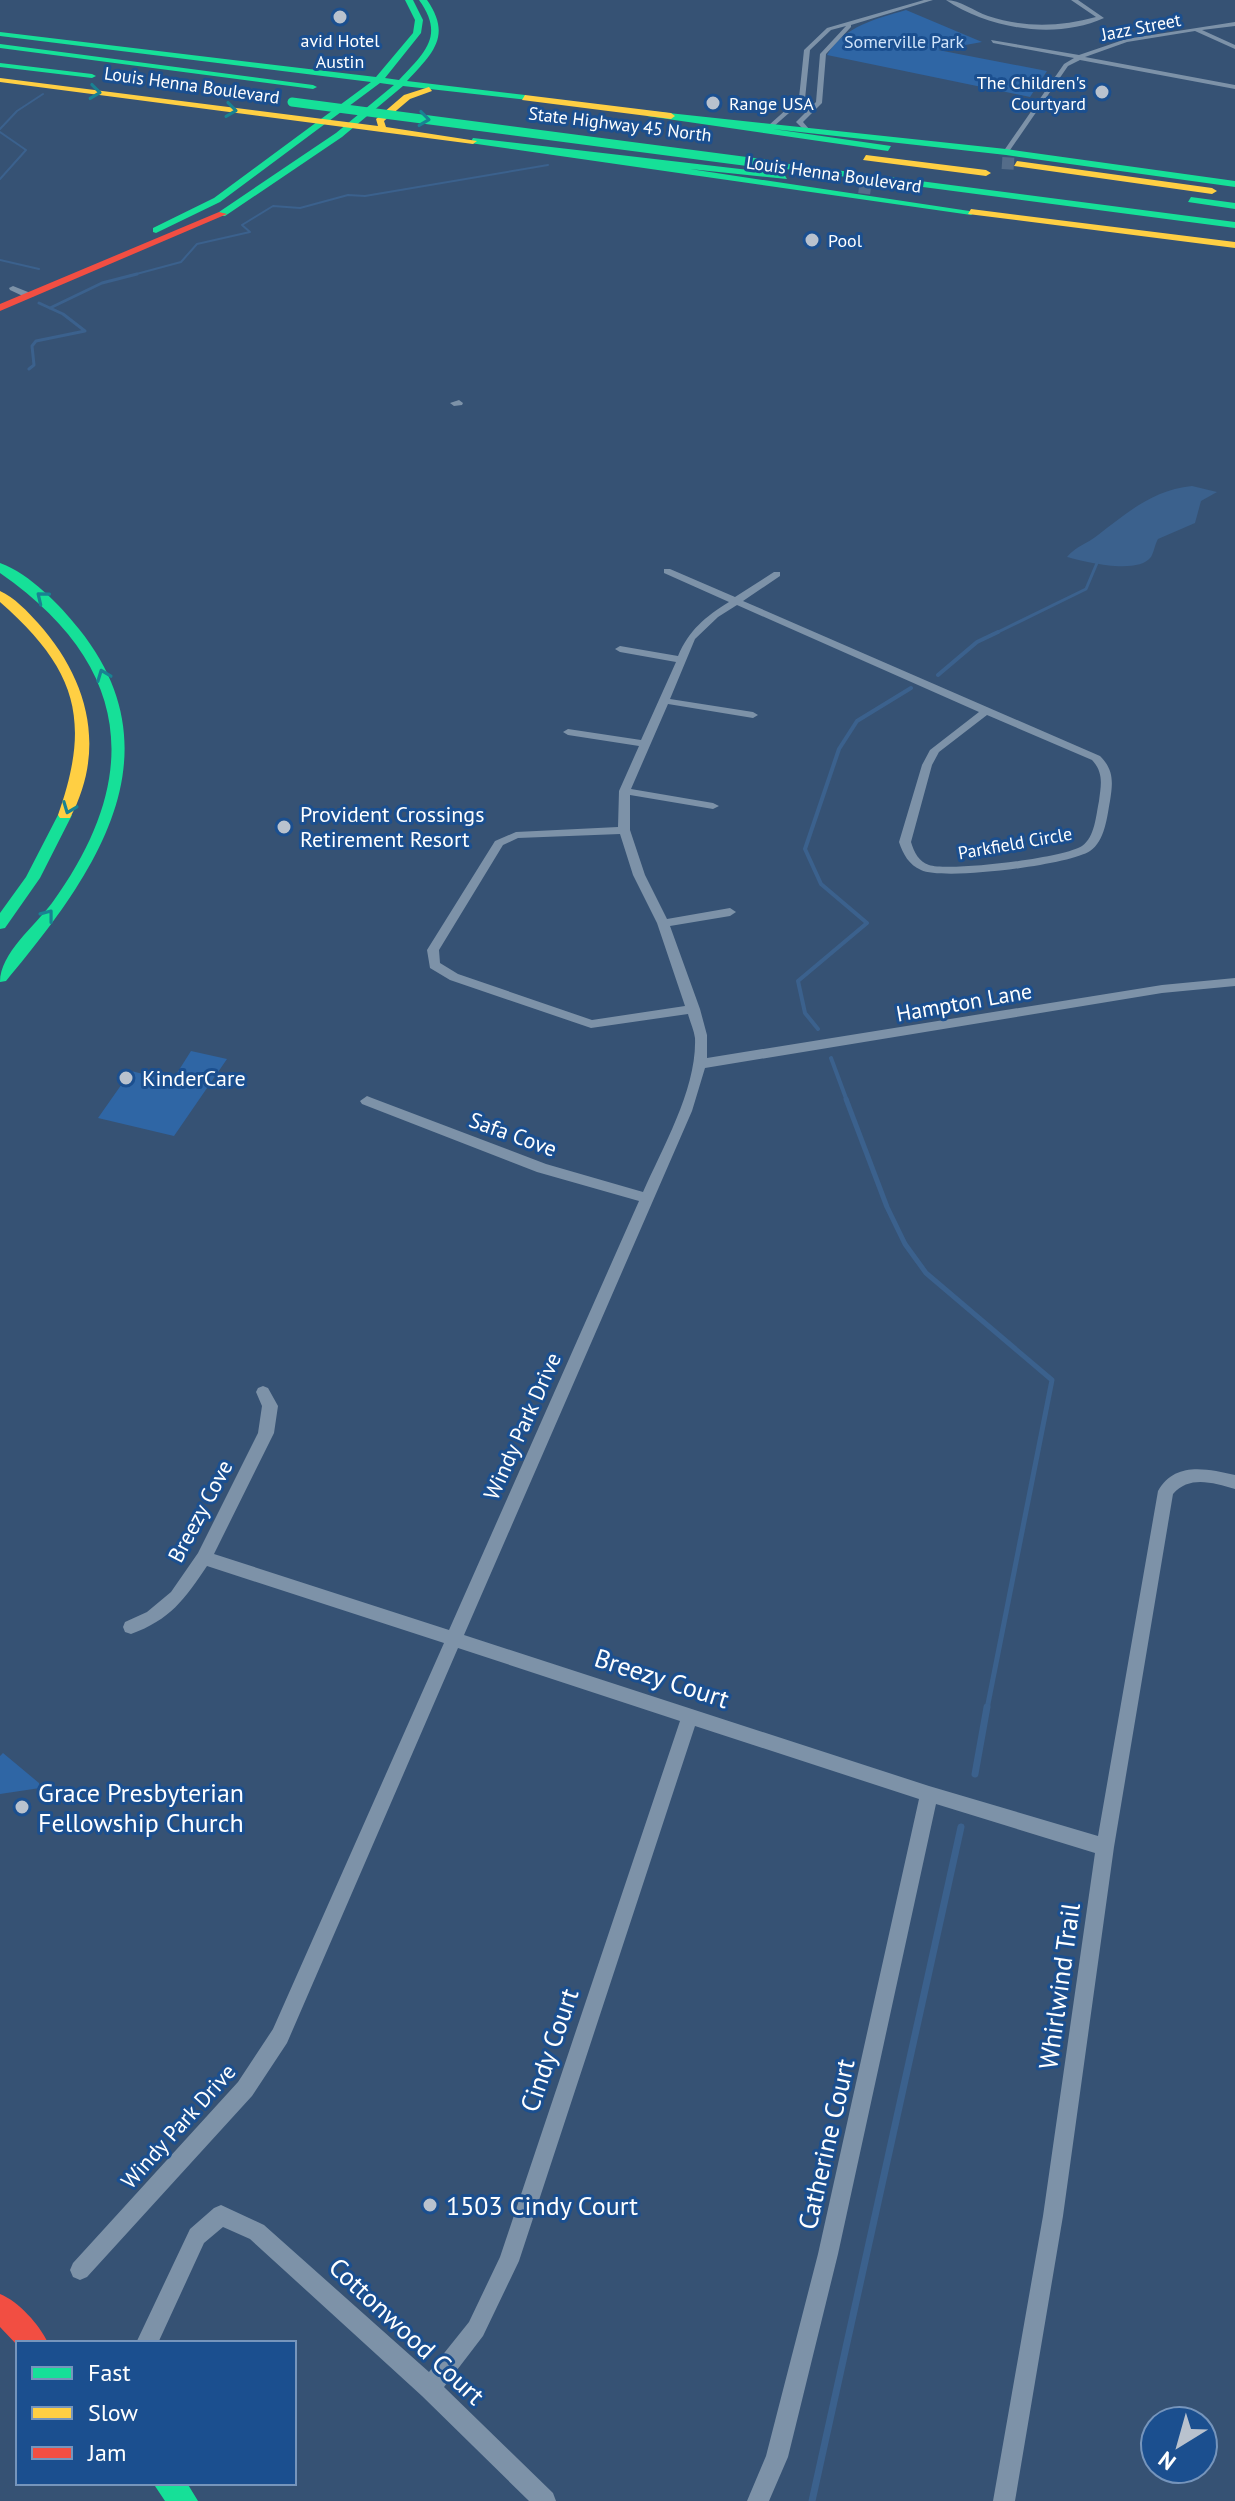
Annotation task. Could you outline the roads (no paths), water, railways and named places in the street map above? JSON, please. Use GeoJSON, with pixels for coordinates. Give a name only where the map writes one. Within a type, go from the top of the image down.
{"type":"FeatureCollection","features":[{"type":"Feature","properties":{"kind":"main road"},"geometry":{"type":"LineString","coordinates":[[14,293],[203,224],[268,184],[347,126],[394,77],[417,33],[419,20],[409,0]]}},
{"type":"Feature","properties":{"kind":"main road"},"geometry":{"type":"LineString","coordinates":[[0,308],[14,293],[217,200],[426,55],[435,41],[437,25],[423,0]]}},
{"type":"Feature","properties":{"kind":"main road"},"geometry":{"type":"LineString","coordinates":[[417,33],[427,40],[422,51],[426,55]]}},
{"type":"Feature","properties":{"kind":"main road","name":"Louis Henna Boulevard"},"geometry":{"type":"LineString","coordinates":[[0,36],[59,41],[318,80],[345,76],[394,77],[433,88],[806,129],[1008,160],[1235,184]]}},
{"type":"Feature","properties":{"kind":"main road","name":"State Highway 45 North"},"geometry":{"type":"LineString","coordinates":[[0,46],[318,80],[777,147],[1235,206]]}},
{"type":"Feature","properties":{"kind":"main road","name":"State Highway 45 North"},"geometry":{"type":"LineString","coordinates":[[0,65],[1235,225]]}},
{"type":"Feature","properties":{"kind":"main road","name":"Louis Henna Boulevard"},"geometry":{"type":"LineString","coordinates":[[0,80],[541,150],[721,179],[1235,245]]}},
{"type":"Feature","properties":{"kind":"main road"},"geometry":{"type":"LineString","coordinates":[[270,115],[299,115],[320,108],[352,87],[346,80],[318,80]]}},
{"type":"Feature","properties":{"kind":"main road"},"geometry":{"type":"LineString","coordinates":[[410,133],[382,125],[379,121],[413,93],[433,88]]}},
{"type":"Feature","properties":{"kind":"main road"},"geometry":{"type":"LineString","coordinates":[[650,114],[1008,160],[1235,195]]}},
{"type":"Feature","properties":{"kind":"main road"},"geometry":{"type":"LineString","coordinates":[[270,115],[297,124],[306,137]]}},
{"type":"Feature","properties":{"kind":"main road"},"geometry":{"type":"LineString","coordinates":[[325,142],[360,132],[387,131]]}},
{"type":"Feature","properties":{"kind":"main road"},"geometry":{"type":"LineString","coordinates":[[541,150],[702,165],[866,188],[1235,231]]}},
{"type":"Feature","properties":{"kind":"main road"},"geometry":{"type":"LineString","coordinates":[[203,224],[203,218],[250,188],[252,184],[244,181]]}},
{"type":"Feature","properties":{"kind":"main road"},"geometry":{"type":"LineString","coordinates":[[0,567],[68,618],[96,657],[111,696],[118,736],[115,784],[102,830],[78,876],[1,974]]}},
{"type":"Feature","properties":{"kind":"main road"},"geometry":{"type":"LineString","coordinates":[[0,595],[28,615],[57,651],[73,682],[85,722],[82,769],[68,814],[25,896],[0,924]]}},
{"type":"Feature","properties":{"kind":"main road"},"geometry":{"type":"LineString","coordinates":[[0,2307],[32,2341]]}},
{"type":"Feature","properties":{"kind":"main road"},"geometry":{"type":"LineString","coordinates":[[169,2485],[184,2501]]}},
{"type":"Feature","properties":{"kind":"street"},"geometry":{"type":"LineString","coordinates":[[771,126],[802,99],[807,50],[815,40],[829,29],[930,0]]}},
{"type":"Feature","properties":{"kind":"street"},"geometry":{"type":"LineString","coordinates":[[911,6],[950,0],[1004,24],[1023,28],[1045,28],[1101,18],[1074,0]]}},
{"type":"Feature","properties":{"kind":"street"},"geometry":{"type":"LineString","coordinates":[[806,129],[799,122],[819,103],[819,70],[829,43],[850,22]]}},
{"type":"Feature","properties":{"kind":"street","name":"Jazz Street"},"geometry":{"type":"LineString","coordinates":[[1008,160],[1066,65],[1078,57],[1120,43],[1235,24]]}},
{"type":"Feature","properties":{"kind":"street"},"geometry":{"type":"LineString","coordinates":[[1198,30],[1235,47]]}},
{"type":"Feature","properties":{"kind":"street"},"geometry":{"type":"LineString","coordinates":[[993,41],[1235,87]]}},
{"type":"Feature","properties":{"kind":"street"},"geometry":{"type":"LineString","coordinates":[[804,70],[819,70]]}},
{"type":"Feature","properties":{"kind":"street","name":"Parkfield Circle"},"geometry":{"type":"LineString","coordinates":[[667,571],[1096,758],[1106,768],[1108,779],[1097,837],[1087,848],[1070,854],[952,872],[921,866],[908,852],[905,842],[935,750],[986,711]]}},
{"type":"Feature","properties":{"kind":"street","name":"Windy Park Drive"},"geometry":{"type":"LineString","coordinates":[[80,2270],[245,2089],[280,2036],[685,1111],[700,1064],[701,1035],[663,923],[639,875],[624,830],[625,791],[695,632],[777,574]]}},
{"type":"Feature","properties":{"kind":"street"},"geometry":{"type":"LineString","coordinates":[[620,649],[683,660]]}},
{"type":"Feature","properties":{"kind":"street"},"geometry":{"type":"LineString","coordinates":[[666,701],[753,715]]}},
{"type":"Feature","properties":{"kind":"street"},"geometry":{"type":"LineString","coordinates":[[568,732],[644,744]]}},
{"type":"Feature","properties":{"kind":"street"},"geometry":{"type":"LineString","coordinates":[[625,791],[713,806]]}},
{"type":"Feature","properties":{"kind":"street"},"geometry":{"type":"LineString","coordinates":[[624,830],[516,835],[499,843],[433,950],[434,965],[454,977],[591,1024],[694,1009]]}},
{"type":"Feature","properties":{"kind":"street"},"geometry":{"type":"LineString","coordinates":[[663,923],[730,912]]}},
{"type":"Feature","properties":{"kind":"street","name":"Hampton Lane"},"geometry":{"type":"LineString","coordinates":[[700,1064],[1176,987],[1235,982]]}},
{"type":"Feature","properties":{"kind":"street","name":"Safa Cove"},"geometry":{"type":"LineString","coordinates":[[367,1101],[542,1168],[647,1198]]}},
{"type":"Feature","properties":{"kind":"street","name":"Breezy Cove"},"geometry":{"type":"LineString","coordinates":[[131,1627],[153,1617],[177,1597],[204,1558],[266,1433],[270,1406],[263,1392]]}},
{"type":"Feature","properties":{"kind":"street","name":"Whirlwind Trail"},"geometry":{"type":"LineString","coordinates":[[1004,2501],[1053,2216],[1105,1847],[1166,1491],[1173,1481],[1185,1475],[1199,1474],[1235,1482]]}},
{"type":"Feature","properties":{"kind":"street","name":"Breezy Court"},"geometry":{"type":"LineString","coordinates":[[204,1558],[929,1794],[1105,1847]]}},
{"type":"Feature","properties":{"kind":"street","name":"Cindy Court"},"geometry":{"type":"LineString","coordinates":[[430,2388],[476,2329],[509,2261],[690,1715]]}},
{"type":"Feature","properties":{"kind":"street","name":"Catherine Court"},"geometry":{"type":"LineString","coordinates":[[758,2501],[777,2457],[828,2254],[929,1794]]}},
{"type":"Feature","properties":{"kind":"street","name":"Cottonwood Court"},"geometry":{"type":"LineString","coordinates":[[148,2341],[197,2236],[221,2215],[257,2232],[430,2388],[545,2501]]}},
{"type":"Feature","properties":{"kind":"waterway"},"geometry":{"type":"LineString","coordinates":[[0,129],[17,111],[43,94]]}},
{"type":"Feature","properties":{"kind":"waterway"},"geometry":{"type":"LineString","coordinates":[[0,132],[26,150],[0,179]]}},
{"type":"Feature","properties":{"kind":"waterway"},"geometry":{"type":"LineString","coordinates":[[129,276],[181,262],[197,244],[250,232],[242,225],[273,206],[300,208],[348,195],[365,196],[548,165]]}},
{"type":"Feature","properties":{"kind":"waterway"},"geometry":{"type":"LineString","coordinates":[[0,260],[39,269]]}},
{"type":"Feature","properties":{"kind":"waterway"},"geometry":{"type":"LineString","coordinates":[[50,308],[102,283],[137,274]]}},
{"type":"Feature","properties":{"kind":"waterway"},"geometry":{"type":"LineString","coordinates":[[29,369],[34,365],[32,346],[36,341],[85,331],[63,314],[39,303]]}},
{"type":"Feature","properties":{"kind":"waterway"},"geometry":{"type":"LineString","coordinates":[[994,634],[1086,589],[1097,563]]}},
{"type":"Feature","properties":{"kind":"waterway"},"geometry":{"type":"LineString","coordinates":[[938,675],[977,642],[998,632]]}},
{"type":"Feature","properties":{"kind":"waterway"},"geometry":{"type":"LineString","coordinates":[[818,1029],[805,1013],[798,981],[867,923],[821,884],[805,849],[839,749],[857,721],[911,688]]}},
{"type":"Feature","properties":{"kind":"waterway"},"geometry":{"type":"LineString","coordinates":[[831,1058],[847,1101]]}},
{"type":"Feature","properties":{"kind":"waterway"},"geometry":{"type":"LineString","coordinates":[[846,1099],[887,1207],[905,1244],[926,1273],[1052,1380],[987,1709]]}},
{"type":"Feature","properties":{"kind":"waterway"},"geometry":{"type":"LineString","coordinates":[[975,1774],[987,1707]]}},
{"type":"Feature","properties":{"kind":"waterway"},"geometry":{"type":"LineString","coordinates":[[812,2501],[961,1827]]}},
{"type":"Feature","properties":{"kind":"tunnel"},"geometry":{"type":"LineString","coordinates":[[1002,163],[1017,164]]}},
{"type":"Feature","properties":{"kind":"tunnel"},"geometry":{"type":"LineString","coordinates":[[859,187],[874,189]]}},
{"type":"Feature","properties":{"kind":"place","name":"avid Hotel Austin"},"geometry":{"type":"Point","coordinates":[340,17]}},
{"type":"Feature","properties":{"kind":"place","name":"The Children's Courtyard"},"geometry":{"type":"Point","coordinates":[1102,92]}},
{"type":"Feature","properties":{"kind":"place","name":"Range USA"},"geometry":{"type":"Point","coordinates":[713,103]}},
{"type":"Feature","properties":{"kind":"place","name":"Pool"},"geometry":{"type":"Point","coordinates":[812,240]}},
{"type":"Feature","properties":{"kind":"place","name":"Provident Crossings Retirement Resort"},"geometry":{"type":"Point","coordinates":[284,827]}},
{"type":"Feature","properties":{"kind":"place","name":"KinderCare"},"geometry":{"type":"Point","coordinates":[126,1078]}},
{"type":"Feature","properties":{"kind":"place","name":"Grace Presbyterian Fellowship Church"},"geometry":{"type":"Point","coordinates":[22,1807]}},
{"type":"Feature","properties":{"kind":"place","name":"1503 Cindy Court"},"geometry":{"type":"Point","coordinates":[430,2205]}},
{"type":"Feature","properties":{"kind":"park label","name":"Somerville Park"},"geometry":{"type":"Point","coordinates":[904,41]}}]}
